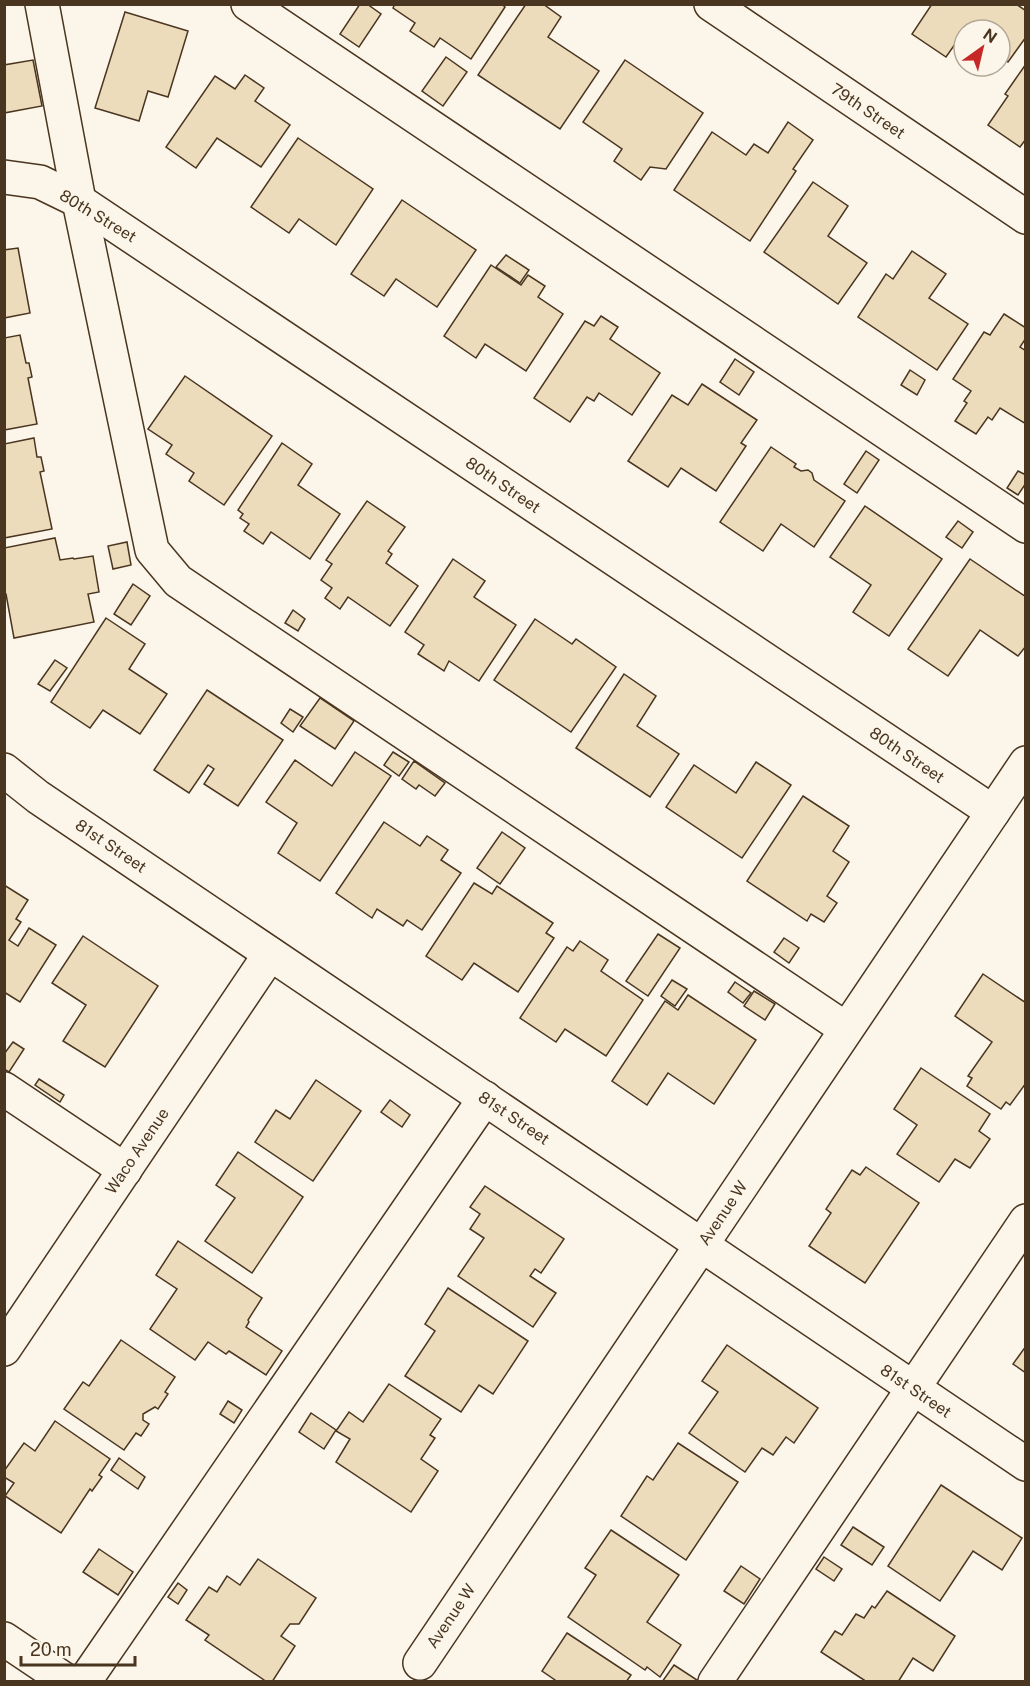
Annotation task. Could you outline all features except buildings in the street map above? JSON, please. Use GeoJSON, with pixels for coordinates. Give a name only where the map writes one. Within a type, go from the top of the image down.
{"type":"FeatureCollection","features":[{"type":"Feature","properties":{"kind":"street"},"geometry":{"type":"LineString","coordinates":[[42,4],[152,550],[178,581],[846,1029]]}},
{"type":"Feature","properties":{"kind":"street"},"geometry":{"type":"LineString","coordinates":[[248,4],[1026,526]]}},
{"type":"Feature","properties":{"kind":"street","name":"79th Street"},"geometry":{"type":"LineString","coordinates":[[711,4],[1026,217]]}},
{"type":"Feature","properties":{"kind":"street","name":"80th Street"},"geometry":{"type":"LineString","coordinates":[[4,177],[40,182],[80,201],[993,812]]}},
{"type":"Feature","properties":{"kind":"street","name":"Avenue W"},"geometry":{"type":"LineString","coordinates":[[420,1663],[1026,763]]}},
{"type":"Feature","properties":{"kind":"street","name":"81st Street"},"geometry":{"type":"LineString","coordinates":[[4,770],[38,797],[1026,1464]]}},
{"type":"Feature","properties":{"kind":"street","name":"Waco Avenue"},"geometry":{"type":"LineString","coordinates":[[4,1349],[270,954]]}},
{"type":"Feature","properties":{"kind":"street"},"geometry":{"type":"LineString","coordinates":[[4,1089],[125,1170]]}},
{"type":"Feature","properties":{"kind":"street"},"geometry":{"type":"LineString","coordinates":[[84,1682],[485,1098]]}},
{"type":"Feature","properties":{"kind":"street"},"geometry":{"type":"LineString","coordinates":[[715,1682],[1026,1221]]}},
{"type":"Feature","properties":{"kind":"street"},"geometry":{"type":"LineString","coordinates":[[4,1639],[68,1682]]}}]}
